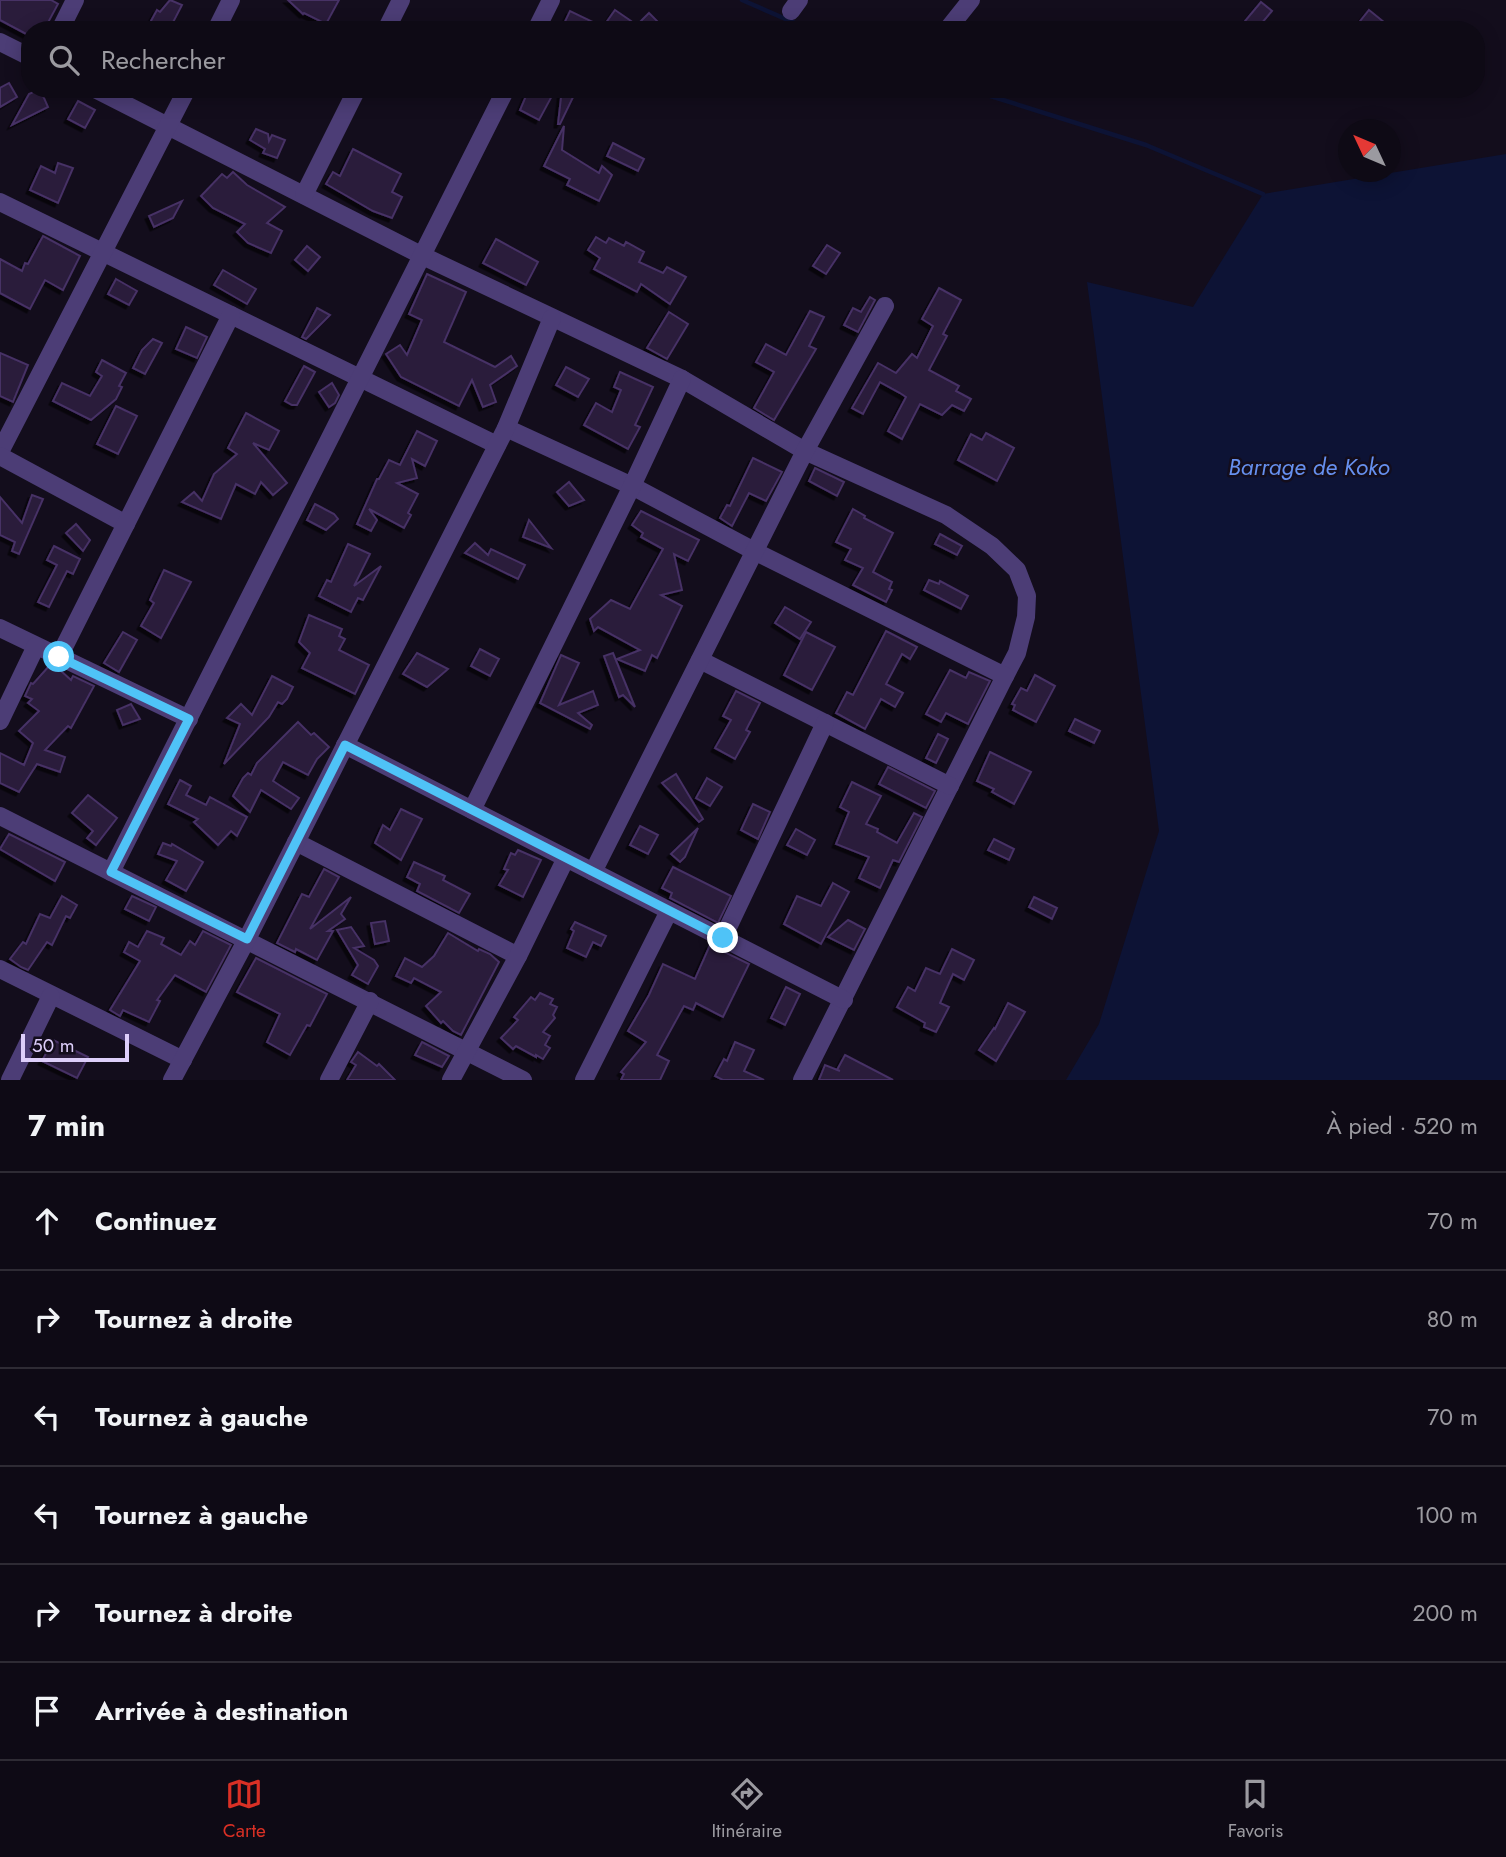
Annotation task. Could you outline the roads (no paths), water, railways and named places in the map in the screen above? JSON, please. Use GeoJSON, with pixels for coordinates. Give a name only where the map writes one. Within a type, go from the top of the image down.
{"type":"FeatureCollection","features":[{"type":"Feature","properties":{"kind":"street"},"geometry":{"type":"LineString","coordinates":[[64,21],[75,0]]}},
{"type":"Feature","properties":{"kind":"street"},"geometry":{"type":"LineString","coordinates":[[220,21],[231,0]]}},
{"type":"Feature","properties":{"kind":"street"},"geometry":{"type":"LineString","coordinates":[[390,21],[401,0]]}},
{"type":"Feature","properties":{"kind":"street"},"geometry":{"type":"LineString","coordinates":[[540,21],[551,0]]}},
{"type":"Feature","properties":{"kind":"street"},"geometry":{"type":"LineString","coordinates":[[954,21],[971,0]]}},
{"type":"Feature","properties":{"kind":"street"},"geometry":{"type":"LineString","coordinates":[[0,42],[21,52]]}},
{"type":"Feature","properties":{"kind":"street"},"geometry":{"type":"LineString","coordinates":[[113,98],[423,256],[682,379],[805,451],[946,515],[992,546],[1017,570],[1027,596],[1026,617],[1017,653],[802,1080]]}},
{"type":"Feature","properties":{"kind":"street"},"geometry":{"type":"LineString","coordinates":[[126,524],[0,454],[183,98]]}},
{"type":"Feature","properties":{"kind":"street"},"geometry":{"type":"LineString","coordinates":[[304,195],[352,98]]}},
{"type":"Feature","properties":{"kind":"street"},"geometry":{"type":"LineString","coordinates":[[111,872],[502,98]]}},
{"type":"Feature","properties":{"kind":"street"},"geometry":{"type":"LineString","coordinates":[[0,202],[498,445]]}},
{"type":"Feature","properties":{"kind":"street"},"geometry":{"type":"LineString","coordinates":[[593,872],[805,451],[885,306]]}},
{"type":"Feature","properties":{"kind":"street"},"geometry":{"type":"LineString","coordinates":[[59,657],[231,315]]}},
{"type":"Feature","properties":{"kind":"street"},"geometry":{"type":"LineString","coordinates":[[172,1080],[247,939],[498,445],[552,318]]}},
{"type":"Feature","properties":{"kind":"street"},"geometry":{"type":"LineString","coordinates":[[471,810],[632,486],[682,379]]}},
{"type":"Feature","properties":{"kind":"street"},"geometry":{"type":"LineString","coordinates":[[506,428],[632,486],[756,552],[1006,676]]}},
{"type":"Feature","properties":{"kind":"street"},"geometry":{"type":"LineString","coordinates":[[0,628],[189,719]]}},
{"type":"Feature","properties":{"kind":"street"},"geometry":{"type":"LineString","coordinates":[[0,720],[36,646]]}},
{"type":"Feature","properties":{"kind":"street"},"geometry":{"type":"LineString","coordinates":[[700,660],[950,786]]}},
{"type":"Feature","properties":{"kind":"street"},"geometry":{"type":"LineString","coordinates":[[723,938],[825,723]]}},
{"type":"Feature","properties":{"kind":"street"},"geometry":{"type":"LineString","coordinates":[[345,745],[844,1000]]}},
{"type":"Feature","properties":{"kind":"street"},"geometry":{"type":"LineString","coordinates":[[0,816],[523,1080]]}},
{"type":"Feature","properties":{"kind":"street"},"geometry":{"type":"LineString","coordinates":[[296,842],[518,956]]}},
{"type":"Feature","properties":{"kind":"street"},"geometry":{"type":"LineString","coordinates":[[451,1080],[518,956],[566,858]]}},
{"type":"Feature","properties":{"kind":"street"},"geometry":{"type":"LineString","coordinates":[[584,1080],[669,911]]}},
{"type":"Feature","properties":{"kind":"street"},"geometry":{"type":"LineString","coordinates":[[0,970],[183,1060]]}},
{"type":"Feature","properties":{"kind":"street"},"geometry":{"type":"LineString","coordinates":[[10,1080],[51,996]]}},
{"type":"Feature","properties":{"kind":"street"},"geometry":{"type":"LineString","coordinates":[[329,1080],[370,1001]]}},
{"type":"Feature","properties":{"kind":"water","name":"Barrage de Koko"},"geometry":{"type":"Polygon","coordinates":[[[1506,154],[1506,1080],[1066,1080],[1099,1024],[1159,831],[1087,282],[1193,307],[1263,194],[1338,182],[1401,182],[1401,171],[1506,154]]]}},
{"type":"Feature","properties":{"kind":"waterway"},"geometry":{"type":"LineString","coordinates":[[742,0],[790,21]]}},
{"type":"Feature","properties":{"kind":"waterway"},"geometry":{"type":"LineString","coordinates":[[997,98],[1146,145],[1263,194]]}}]}
